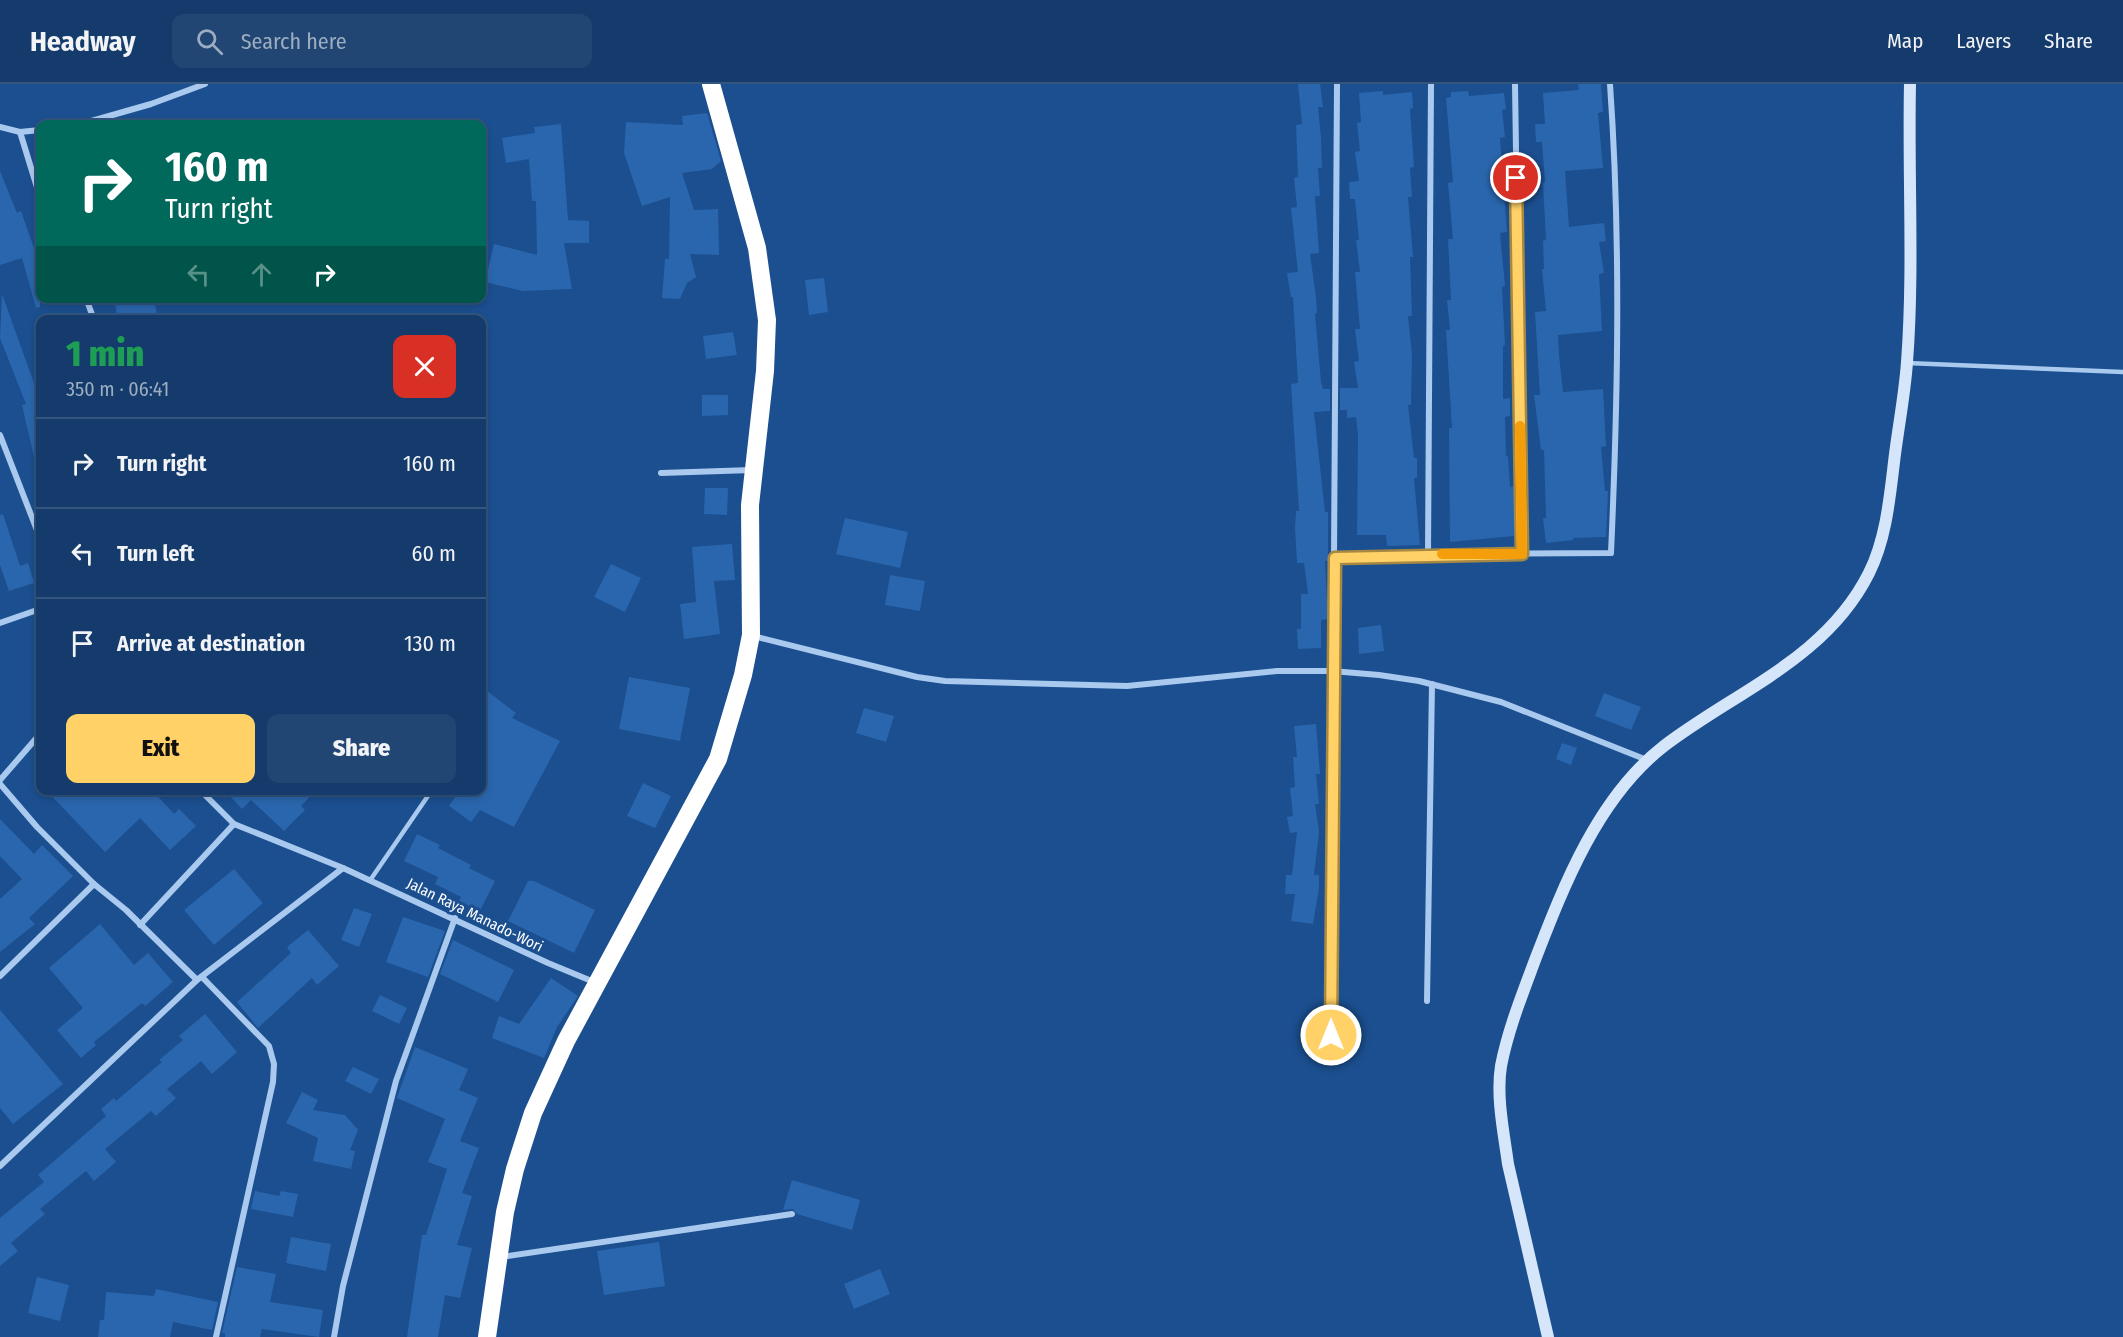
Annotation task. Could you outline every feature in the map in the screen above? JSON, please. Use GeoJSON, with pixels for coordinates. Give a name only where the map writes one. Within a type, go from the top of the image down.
{"type":"FeatureCollection","features":[{"type":"Feature","properties":{"kind":"highway"},"geometry":{"type":"LineString","coordinates":[[487,1337],[497,1258],[515,1169],[534,1113],[597,982],[718,759],[743,675],[752,635],[750,504],[768,342],[765,296],[754,237],[711,84]]}},
{"type":"Feature","properties":{"kind":"main road"},"geometry":{"type":"LineString","coordinates":[[1548,1337],[1508,1164],[1500,1089],[1501,1067],[1514,1016],[1560,895],[1606,813],[1647,760],[1675,737],[1796,659],[1817,642],[1851,604],[1880,551],[1907,363],[1910,84]]}},
{"type":"Feature","properties":{"kind":"street"},"geometry":{"type":"LineString","coordinates":[[95,120],[151,104],[205,84]]}},
{"type":"Feature","properties":{"kind":"street"},"geometry":{"type":"LineString","coordinates":[[1331,1035],[1337,84]]}},
{"type":"Feature","properties":{"kind":"street"},"geometry":{"type":"LineString","coordinates":[[1428,554],[1431,84]]}},
{"type":"Feature","properties":{"kind":"street"},"geometry":{"type":"LineString","coordinates":[[1515,84],[1522,554]]}},
{"type":"Feature","properties":{"kind":"street"},"geometry":{"type":"LineString","coordinates":[[1335,558],[1428,554],[1611,554],[1618,393],[1617,187],[1610,84]]}},
{"type":"Feature","properties":{"kind":"street"},"geometry":{"type":"LineString","coordinates":[[0,128],[20,132],[36,130]]}},
{"type":"Feature","properties":{"kind":"street"},"geometry":{"type":"LineString","coordinates":[[20,132],[36,184]]}},
{"type":"Feature","properties":{"kind":"street"},"geometry":{"type":"LineString","coordinates":[[0,435],[36,528]]}},
{"type":"Feature","properties":{"kind":"street"},"geometry":{"type":"LineString","coordinates":[[661,473],[753,470]]}},
{"type":"Feature","properties":{"kind":"street"},"geometry":{"type":"LineString","coordinates":[[0,623],[36,610]]}},
{"type":"Feature","properties":{"kind":"street"},"geometry":{"type":"LineString","coordinates":[[752,635],[917,677],[945,681],[1127,686],[1277,671],[1332,671],[1432,684],[1501,702],[1647,760]]}},
{"type":"Feature","properties":{"kind":"street"},"geometry":{"type":"LineString","coordinates":[[1427,1001],[1432,684]]}},
{"type":"Feature","properties":{"kind":"street"},"geometry":{"type":"LineString","coordinates":[[36,739],[0,782],[37,827],[94,884],[264,1040],[271,1051],[274,1064],[273,1082],[216,1337]]}},
{"type":"Feature","properties":{"kind":"street","name":"Jalan Raya Manado-Wori"},"geometry":{"type":"LineString","coordinates":[[205,795],[234,824],[371,879],[548,963],[597,982]]}},
{"type":"Feature","properties":{"kind":"street"},"geometry":{"type":"LineString","coordinates":[[140,926],[234,824]]}},
{"type":"Feature","properties":{"kind":"street"},"geometry":{"type":"LineString","coordinates":[[0,1166],[199,979],[343,868]]}},
{"type":"Feature","properties":{"kind":"street"},"geometry":{"type":"LineString","coordinates":[[0,976],[94,884]]}},
{"type":"Feature","properties":{"kind":"street"},"geometry":{"type":"LineString","coordinates":[[334,1337],[343,1286],[396,1081],[455,918]]}},
{"type":"Feature","properties":{"kind":"street"},"geometry":{"type":"LineString","coordinates":[[497,1258],[792,1214]]}},
{"type":"Feature","properties":{"kind":"lane"},"geometry":{"type":"LineString","coordinates":[[1907,363],[2123,372]]}},
{"type":"Feature","properties":{"kind":"lane"},"geometry":{"type":"LineString","coordinates":[[371,879],[429,795]]}},
{"type":"Feature","properties":{"kind":"building"},"geometry":{"type":"Polygon","coordinates":[[[1298,84],[1320,84],[1323,107],[1318,107],[1322,168],[1318,168],[1320,196],[1315,196],[1319,253],[1310,254],[1316,297],[1317,313],[1315,314],[1321,382],[1323,389],[1330,389],[1330,411],[1314,412],[1325,512],[1328,512],[1328,561],[1325,561],[1328,619],[1321,620],[1321,648],[1298,649],[1297,629],[1301,629],[1301,594],[1308,594],[1304,563],[1297,563],[1295,528],[1296,511],[1299,511],[1291,384],[1298,383],[1293,297],[1291,297],[1287,273],[1298,272],[1291,208],[1297,207],[1294,178],[1298,177],[1296,125],[1302,124],[1298,84]]]}},
{"type":"Feature","properties":{"kind":"building"},"geometry":{"type":"Polygon","coordinates":[[[1578,84],[1601,84],[1603,112],[1598,113],[1603,168],[1565,171],[1569,227],[1604,223],[1606,241],[1599,242],[1604,273],[1599,274],[1602,331],[1558,335],[1559,355],[1563,392],[1603,389],[1606,446],[1601,447],[1605,491],[1608,491],[1606,537],[1573,538],[1573,540],[1546,543],[1543,518],[1546,518],[1544,450],[1541,450],[1534,395],[1540,395],[1535,312],[1546,311],[1542,269],[1544,269],[1543,241],[1546,240],[1543,183],[1545,182],[1542,142],[1536,142],[1535,124],[1545,124],[1543,93],[1579,90],[1578,84]]]}},
{"type":"Feature","properties":{"kind":"building"},"geometry":{"type":"Polygon","coordinates":[[[1383,91],[1383,95],[1412,92],[1413,108],[1410,109],[1414,167],[1410,168],[1412,197],[1408,197],[1413,257],[1410,257],[1412,316],[1408,316],[1412,354],[1411,405],[1408,405],[1414,458],[1417,458],[1417,478],[1414,478],[1420,545],[1387,546],[1386,535],[1357,535],[1358,436],[1356,417],[1347,418],[1347,410],[1340,410],[1340,388],[1358,388],[1354,362],[1359,361],[1355,329],[1360,329],[1355,272],[1360,272],[1356,240],[1359,240],[1355,199],[1350,199],[1349,182],[1359,181],[1355,152],[1360,151],[1357,123],[1361,122],[1359,93],[1383,91]]]}},
{"type":"Feature","properties":{"kind":"building"},"geometry":{"type":"Polygon","coordinates":[[[1468,91],[1469,96],[1504,93],[1506,109],[1502,110],[1505,137],[1500,138],[1507,232],[1500,233],[1505,286],[1502,287],[1505,345],[1503,346],[1503,399],[1510,398],[1510,416],[1505,417],[1506,456],[1508,456],[1510,487],[1514,486],[1514,536],[1450,542],[1449,428],[1452,428],[1446,330],[1450,330],[1447,300],[1451,300],[1448,239],[1453,239],[1448,183],[1453,182],[1446,98],[1451,97],[1451,92],[1468,91]]]}},
{"type":"Feature","properties":{"kind":"building"},"geometry":{"type":"Polygon","coordinates":[[[707,113],[721,161],[712,169],[682,173],[694,210],[718,209],[719,255],[690,254],[696,277],[687,283],[680,299],[662,298],[665,259],[669,259],[670,197],[642,206],[624,153],[626,122],[683,125],[682,116],[707,113]]]}},
{"type":"Feature","properties":{"kind":"building"},"geometry":{"type":"Polygon","coordinates":[[[561,124],[568,220],[589,221],[589,243],[564,243],[572,289],[523,291],[486,282],[494,244],[537,255],[536,201],[532,201],[529,159],[506,163],[502,138],[535,133],[534,127],[561,124]]]}},
{"type":"Feature","properties":{"kind":"building"},"geometry":{"type":"Polygon","coordinates":[[[0,171],[17,213],[21,211],[36,254],[36,303],[40,303],[40,307],[36,308],[22,258],[0,265],[0,171]]]}},
{"type":"Feature","properties":{"kind":"building"},"geometry":{"type":"Polygon","coordinates":[[[824,278],[828,312],[809,315],[805,280],[824,278]]]}},
{"type":"Feature","properties":{"kind":"building"},"geometry":{"type":"Polygon","coordinates":[[[2,294],[36,386],[36,457],[34,457],[22,405],[26,404],[0,338],[2,294]]]}},
{"type":"Feature","properties":{"kind":"building"},"geometry":{"type":"Polygon","coordinates":[[[115,303],[155,303],[157,315],[117,315],[115,303]]]}},
{"type":"Feature","properties":{"kind":"building"},"geometry":{"type":"Polygon","coordinates":[[[733,332],[737,355],[706,359],[703,336],[733,332]]]}},
{"type":"Feature","properties":{"kind":"building"},"geometry":{"type":"Polygon","coordinates":[[[702,395],[728,395],[728,415],[702,416],[702,395]]]}},
{"type":"Feature","properties":{"kind":"building"},"geometry":{"type":"Polygon","coordinates":[[[705,488],[728,488],[727,515],[704,514],[705,488]]]}},
{"type":"Feature","properties":{"kind":"building"},"geometry":{"type":"Polygon","coordinates":[[[3,514],[20,566],[28,563],[34,583],[9,591],[0,565],[0,515],[3,514]]]}},
{"type":"Feature","properties":{"kind":"building"},"geometry":{"type":"Polygon","coordinates":[[[845,518],[908,532],[900,568],[836,554],[845,518]]]}},
{"type":"Feature","properties":{"kind":"building"},"geometry":{"type":"Polygon","coordinates":[[[732,544],[735,580],[714,581],[720,634],[684,639],[680,604],[696,602],[692,547],[732,544]]]}},
{"type":"Feature","properties":{"kind":"building"},"geometry":{"type":"Polygon","coordinates":[[[611,564],[641,578],[625,612],[594,597],[611,564]]]}},
{"type":"Feature","properties":{"kind":"building"},"geometry":{"type":"Polygon","coordinates":[[[890,575],[925,581],[920,611],[885,605],[890,575]]]}},
{"type":"Feature","properties":{"kind":"building"},"geometry":{"type":"Polygon","coordinates":[[[1381,625],[1384,651],[1359,654],[1358,628],[1381,625]]]}},
{"type":"Feature","properties":{"kind":"building"},"geometry":{"type":"Polygon","coordinates":[[[629,677],[690,688],[680,741],[619,729],[629,677]]]}},
{"type":"Feature","properties":{"kind":"building"},"geometry":{"type":"Polygon","coordinates":[[[486,690],[516,713],[512,718],[560,741],[514,827],[480,810],[471,822],[449,806],[457,795],[486,795],[486,690]]]}},
{"type":"Feature","properties":{"kind":"building"},"geometry":{"type":"Polygon","coordinates":[[[1604,693],[1641,707],[1631,730],[1595,716],[1604,693]]]}},
{"type":"Feature","properties":{"kind":"building"},"geometry":{"type":"Polygon","coordinates":[[[864,708],[894,716],[886,742],[856,733],[864,708]]]}},
{"type":"Feature","properties":{"kind":"building"},"geometry":{"type":"Polygon","coordinates":[[[1316,724],[1320,774],[1316,774],[1319,804],[1315,804],[1319,832],[1314,875],[1319,875],[1319,888],[1313,924],[1291,921],[1295,894],[1285,894],[1286,875],[1292,875],[1297,832],[1290,833],[1287,817],[1293,816],[1290,788],[1295,787],[1293,757],[1297,757],[1294,726],[1316,724]]]}},
{"type":"Feature","properties":{"kind":"building"},"geometry":{"type":"Polygon","coordinates":[[[1562,743],[1577,748],[1571,765],[1556,759],[1562,743]]]}},
{"type":"Feature","properties":{"kind":"building"},"geometry":{"type":"Polygon","coordinates":[[[643,783],[671,796],[655,828],[627,816],[643,783]]]}},
{"type":"Feature","properties":{"kind":"building"},"geometry":{"type":"Polygon","coordinates":[[[51,795],[157,795],[174,814],[179,809],[196,826],[170,850],[140,818],[105,852],[51,795]]]}},
{"type":"Feature","properties":{"kind":"building"},"geometry":{"type":"Polygon","coordinates":[[[229,795],[311,795],[301,806],[305,810],[284,831],[251,800],[242,809],[229,795]]]}},
{"type":"Feature","properties":{"kind":"building"},"geometry":{"type":"Polygon","coordinates":[[[0,819],[34,854],[42,845],[73,876],[29,918],[35,924],[0,952],[0,899],[22,879],[0,856],[0,819]]]}},
{"type":"Feature","properties":{"kind":"building"},"geometry":{"type":"Polygon","coordinates":[[[417,834],[440,845],[438,848],[471,865],[469,868],[495,881],[480,911],[459,901],[461,897],[435,884],[438,877],[404,861],[417,834]]]}},
{"type":"Feature","properties":{"kind":"building"},"geometry":{"type":"Polygon","coordinates":[[[234,869],[263,903],[214,945],[184,910],[234,869]]]}},
{"type":"Feature","properties":{"kind":"building"},"geometry":{"type":"Polygon","coordinates":[[[528,881],[534,881],[595,910],[574,953],[508,921],[528,881]]]}},
{"type":"Feature","properties":{"kind":"building"},"geometry":{"type":"Polygon","coordinates":[[[354,908],[372,914],[359,947],[341,940],[354,908]]]}},
{"type":"Feature","properties":{"kind":"building"},"geometry":{"type":"Polygon","coordinates":[[[403,917],[445,931],[428,977],[386,962],[403,917]]]}},
{"type":"Feature","properties":{"kind":"building"},"geometry":{"type":"Polygon","coordinates":[[[100,924],[134,965],[148,953],[173,982],[145,1006],[142,1003],[94,1042],[96,1045],[81,1058],[57,1030],[83,1008],[49,968],[100,924]]]}},
{"type":"Feature","properties":{"kind":"building"},"geometry":{"type":"Polygon","coordinates":[[[308,930],[339,966],[317,985],[312,978],[258,1028],[237,1002],[291,953],[287,947],[308,930]]]}},
{"type":"Feature","properties":{"kind":"building"},"geometry":{"type":"Polygon","coordinates":[[[453,940],[514,970],[498,1002],[440,974],[453,940]]]}},
{"type":"Feature","properties":{"kind":"building"},"geometry":{"type":"Polygon","coordinates":[[[551,978],[578,996],[557,1027],[544,1058],[492,1038],[499,1016],[519,1024],[551,978]]]}},
{"type":"Feature","properties":{"kind":"building"},"geometry":{"type":"Polygon","coordinates":[[[380,995],[407,1008],[399,1024],[372,1011],[380,995]]]}},
{"type":"Feature","properties":{"kind":"building"},"geometry":{"type":"Polygon","coordinates":[[[0,1010],[63,1084],[13,1124],[0,1108],[0,1010]]]}},
{"type":"Feature","properties":{"kind":"building"},"geometry":{"type":"Polygon","coordinates":[[[205,1014],[237,1052],[212,1074],[201,1061],[167,1089],[176,1098],[156,1116],[151,1111],[105,1149],[116,1162],[94,1181],[86,1171],[40,1209],[45,1214],[11,1243],[18,1251],[0,1266],[0,1218],[44,1182],[38,1175],[106,1116],[101,1109],[114,1098],[116,1101],[162,1062],[159,1060],[183,1040],[179,1036],[205,1014]]]}},
{"type":"Feature","properties":{"kind":"building"},"geometry":{"type":"Polygon","coordinates":[[[415,1047],[468,1069],[459,1090],[478,1098],[460,1141],[479,1148],[462,1193],[472,1196],[457,1245],[472,1248],[460,1298],[445,1295],[438,1337],[407,1337],[422,1235],[426,1235],[447,1169],[428,1162],[445,1119],[397,1098],[415,1047]]]}},
{"type":"Feature","properties":{"kind":"building"},"geometry":{"type":"Polygon","coordinates":[[[353,1067],[379,1079],[371,1094],[345,1081],[353,1067]]]}},
{"type":"Feature","properties":{"kind":"building"},"geometry":{"type":"Polygon","coordinates":[[[302,1092],[318,1100],[313,1110],[345,1115],[358,1130],[350,1150],[355,1151],[351,1169],[313,1161],[318,1138],[286,1123],[302,1092]]]}},
{"type":"Feature","properties":{"kind":"building"},"geometry":{"type":"Polygon","coordinates":[[[792,1180],[860,1200],[852,1230],[797,1214],[793,1209],[783,1210],[792,1180]]]}},
{"type":"Feature","properties":{"kind":"building"},"geometry":{"type":"Polygon","coordinates":[[[255,1191],[279,1196],[281,1191],[298,1194],[293,1217],[251,1209],[255,1191]]]}},
{"type":"Feature","properties":{"kind":"building"},"geometry":{"type":"Polygon","coordinates":[[[291,1237],[331,1244],[326,1271],[286,1263],[291,1237]]]}},
{"type":"Feature","properties":{"kind":"building"},"geometry":{"type":"Polygon","coordinates":[[[659,1242],[665,1286],[604,1295],[597,1251],[659,1242]]]}},
{"type":"Feature","properties":{"kind":"building"},"geometry":{"type":"Polygon","coordinates":[[[237,1267],[276,1274],[270,1302],[323,1310],[319,1337],[262,1329],[260,1337],[225,1337],[225,1333],[222,1333],[237,1267]]]}},
{"type":"Feature","properties":{"kind":"building"},"geometry":{"type":"Polygon","coordinates":[[[880,1269],[890,1294],[854,1309],[844,1284],[880,1269]]]}},
{"type":"Feature","properties":{"kind":"building"},"geometry":{"type":"Polygon","coordinates":[[[37,1277],[69,1285],[60,1321],[28,1313],[37,1277]]]}},
{"type":"Feature","properties":{"kind":"building"},"geometry":{"type":"Polygon","coordinates":[[[156,1289],[218,1302],[212,1330],[173,1322],[170,1337],[98,1337],[100,1320],[104,1320],[106,1292],[154,1296],[156,1289]]]}},
{"type":"Feature","properties":{"kind":"slow traffic"},"geometry":{"type":"LineString","coordinates":[[1442,554],[1522,554],[1520,426]]}},
{"type":"Feature","properties":{"kind":"route"},"geometry":{"type":"LineString","coordinates":[[1331,1035],[1332,671],[1335,558],[1428,554],[1522,554],[1516,178]]}}]}
